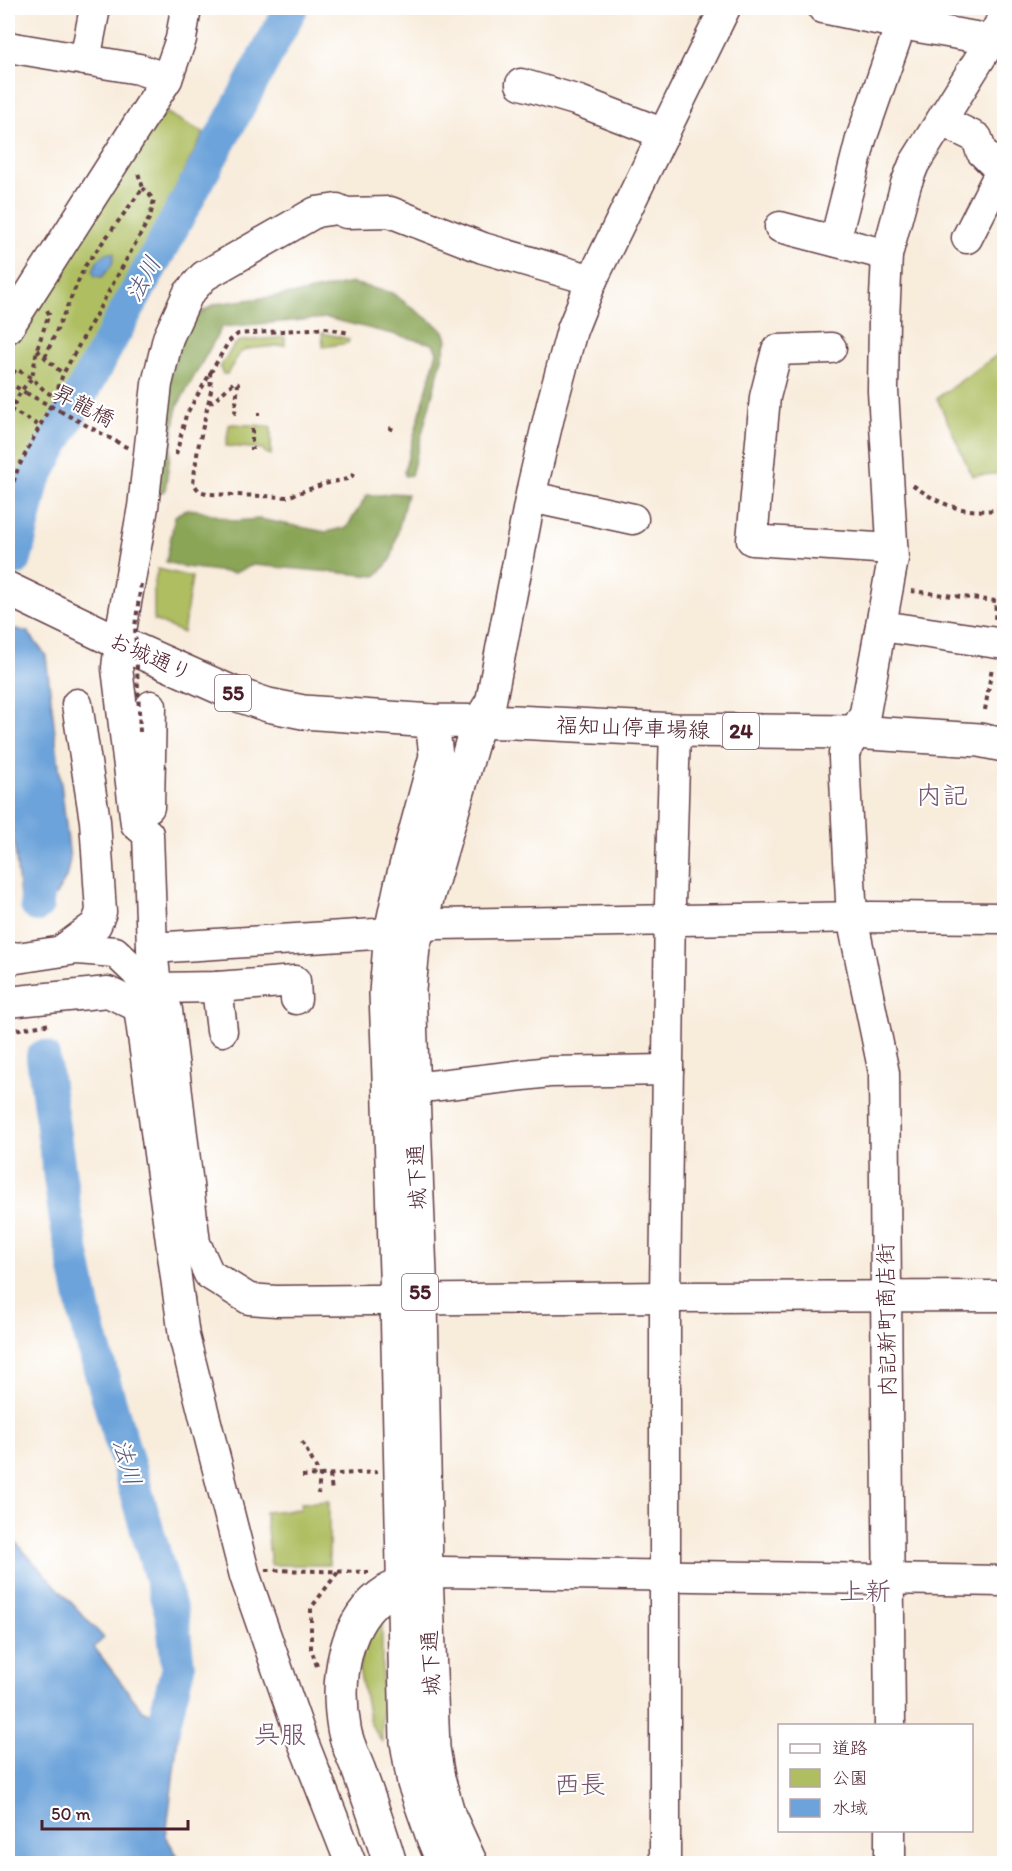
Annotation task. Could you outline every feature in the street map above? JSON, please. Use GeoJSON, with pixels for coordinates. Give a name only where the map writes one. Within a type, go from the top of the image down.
{"type":"FeatureCollection","features":[{"type":"Feature","properties":{"kind":"main road","name":"お城通り"},"geometry":{"type":"LineString","coordinates":[[8,590],[120,644],[235,694],[268,705],[303,712],[432,722],[478,722]]}},
{"type":"Feature","properties":{"kind":"main road","name":"城下通"},"geometry":{"type":"LineString","coordinates":[[432,722],[436,756],[401,885],[405,929],[413,947],[409,990],[413,1085],[409,1300],[414,1579],[407,1742],[414,1783],[444,1863]]}},
{"type":"Feature","properties":{"kind":"main road","name":"福知山停車場線"},"geometry":{"type":"LineString","coordinates":[[478,722],[675,730],[854,732],[979,740],[1005,745]]}},
{"type":"Feature","properties":{"kind":"main road","name":"城下通"},"geometry":{"type":"LineString","coordinates":[[409,1300],[386,993],[454,756],[478,722]]}},
{"type":"Feature","properties":{"kind":"main road","name":"城下通"},"geometry":{"type":"LineString","coordinates":[[414,1579],[438,1778],[450,1816],[471,1863]]}},
{"type":"Feature","properties":{"kind":"main road"},"geometry":{"type":"LineString","coordinates":[[390,1863],[344,1730],[342,1697],[345,1652],[350,1635],[370,1606],[388,1591],[414,1579]]}},
{"type":"Feature","properties":{"kind":"street"},"geometry":{"type":"LineString","coordinates":[[85,60],[95,8]]}},
{"type":"Feature","properties":{"kind":"street"},"geometry":{"type":"LineString","coordinates":[[8,328],[167,80],[181,39],[186,8]]}},
{"type":"Feature","properties":{"kind":"street"},"geometry":{"type":"LineString","coordinates":[[478,722],[491,702],[531,497],[572,330],[592,280],[725,8]]}},
{"type":"Feature","properties":{"kind":"street"},"geometry":{"type":"LineString","coordinates":[[823,8],[901,24],[1000,32]]}},
{"type":"Feature","properties":{"kind":"street"},"geometry":{"type":"LineString","coordinates":[[835,241],[861,139],[901,24]]}},
{"type":"Feature","properties":{"kind":"street","name":"内記新町商店街"},"geometry":{"type":"LineString","coordinates":[[890,1724],[884,1073],[853,918],[844,753],[865,713],[893,559],[882,391],[887,255],[906,184],[914,164],[1000,32]]}},
{"type":"Feature","properties":{"kind":"street"},"geometry":{"type":"LineString","coordinates":[[8,47],[139,69],[167,80]]}},
{"type":"Feature","properties":{"kind":"street"},"geometry":{"type":"LineString","coordinates":[[521,84],[579,101],[664,134]]}},
{"type":"Feature","properties":{"kind":"street"},"geometry":{"type":"LineString","coordinates":[[942,121],[977,138],[981,151],[1001,171],[967,238]]}},
{"type":"Feature","properties":{"kind":"street"},"geometry":{"type":"LineString","coordinates":[[148,834],[136,824],[117,668],[143,507],[157,384],[168,338],[188,294],[204,276],[316,212],[337,209],[346,213],[390,212],[483,248],[592,280]]}},
{"type":"Feature","properties":{"kind":"street"},"geometry":{"type":"LineString","coordinates":[[780,227],[887,255]]}},
{"type":"Feature","properties":{"kind":"street"},"geometry":{"type":"LineString","coordinates":[[831,348],[777,350],[765,397],[752,540],[892,549]]}},
{"type":"Feature","properties":{"kind":"street"},"geometry":{"type":"LineString","coordinates":[[531,497],[633,519]]}},
{"type":"Feature","properties":{"kind":"street"},"geometry":{"type":"LineString","coordinates":[[881,626],[997,646]]}},
{"type":"Feature","properties":{"kind":"street"},"geometry":{"type":"LineString","coordinates":[[61,951],[96,925],[101,912],[95,821],[77,704]]}},
{"type":"Feature","properties":{"kind":"street"},"geometry":{"type":"LineString","coordinates":[[145,719],[152,948],[150,997],[184,1336],[245,1576],[301,1737],[351,1863]]}},
{"type":"Feature","properties":{"kind":"street"},"geometry":{"type":"LineString","coordinates":[[665,1863],[665,1297],[675,730]]}},
{"type":"Feature","properties":{"kind":"street"},"geometry":{"type":"LineString","coordinates":[[152,948],[375,934],[437,924],[1005,918]]}},
{"type":"Feature","properties":{"kind":"street"},"geometry":{"type":"LineString","coordinates":[[8,956],[17,958],[77,949],[115,952],[136,972],[150,997],[167,1010],[195,1243],[209,1274],[249,1299],[276,1301],[1005,1296]]}},
{"type":"Feature","properties":{"kind":"street"},"geometry":{"type":"LineString","coordinates":[[8,1002],[108,992],[150,997],[218,987],[295,981],[296,999]]}},
{"type":"Feature","properties":{"kind":"street"},"geometry":{"type":"LineString","coordinates":[[218,987],[222,1031]]}},
{"type":"Feature","properties":{"kind":"street"},"geometry":{"type":"LineString","coordinates":[[413,1085],[430,1086],[549,1072],[668,1070]]}},
{"type":"Feature","properties":{"kind":"street"},"geometry":{"type":"LineString","coordinates":[[414,1579],[444,1572],[1005,1581]]}},
{"type":"Feature","properties":{"kind":"street"},"geometry":{"type":"LineString","coordinates":[[890,1832],[890,1863]]}},
{"type":"Feature","properties":{"kind":"path"},"geometry":{"type":"LineString","coordinates":[[8,499],[18,468],[55,397],[63,374],[150,217],[154,200],[143,188],[135,164]]}},
{"type":"Feature","properties":{"kind":"path"},"geometry":{"type":"LineString","coordinates":[[45,357],[85,266],[143,188]]}},
{"type":"Feature","properties":{"kind":"path"},"geometry":{"type":"LineString","coordinates":[[40,426],[9,409],[24,392],[32,378],[37,349],[49,315],[45,305]]}},
{"type":"Feature","properties":{"kind":"path"},"geometry":{"type":"LineString","coordinates":[[174,461],[186,415],[229,341],[238,334],[326,328],[349,333]]}},
{"type":"Feature","properties":{"kind":"path"},"geometry":{"type":"LineString","coordinates":[[37,349],[63,374]]}},
{"type":"Feature","properties":{"kind":"path"},"geometry":{"type":"LineString","coordinates":[[8,382],[16,369],[32,378],[55,397]]}},
{"type":"Feature","properties":{"kind":"path"},"geometry":{"type":"LineString","coordinates":[[210,371],[211,391],[198,448],[193,483],[199,491],[210,494],[287,498],[324,484],[347,479],[356,469]]}},
{"type":"Feature","properties":{"kind":"path","name":"昇龍橋"},"geometry":{"type":"LineString","coordinates":[[8,382],[126,446]]}},
{"type":"Feature","properties":{"kind":"path"},"geometry":{"type":"LineString","coordinates":[[208,403],[215,400],[234,382],[238,384],[235,413],[238,414]]}},
{"type":"Feature","properties":{"kind":"path"},"geometry":{"type":"LineString","coordinates":[[389,428],[394,430]]}},
{"type":"Feature","properties":{"kind":"path"},"geometry":{"type":"LineString","coordinates":[[252,429],[252,450]]}},
{"type":"Feature","properties":{"kind":"path"},"geometry":{"type":"LineString","coordinates":[[886,464],[925,494],[956,509],[986,511],[1005,509]]}},
{"type":"Feature","properties":{"kind":"path"},"geometry":{"type":"LineString","coordinates":[[145,719],[135,626],[141,584],[147,577]]}},
{"type":"Feature","properties":{"kind":"path"},"geometry":{"type":"LineString","coordinates":[[902,589],[996,601],[997,646],[985,710]]}},
{"type":"Feature","properties":{"kind":"path"},"geometry":{"type":"LineString","coordinates":[[302,1442],[320,1475],[318,1494]]}},
{"type":"Feature","properties":{"kind":"path"},"geometry":{"type":"LineString","coordinates":[[302,1476],[387,1472]]}},
{"type":"Feature","properties":{"kind":"path"},"geometry":{"type":"LineString","coordinates":[[330,1474],[332,1492]]}},
{"type":"Feature","properties":{"kind":"path"},"geometry":{"type":"LineString","coordinates":[[264,1570],[370,1572]]}},
{"type":"Feature","properties":{"kind":"path"},"geometry":{"type":"LineString","coordinates":[[318,1670],[311,1649],[311,1608],[338,1572]]}},
{"type":"Feature","properties":{"kind":"green space"},"geometry":{"type":"Polygon","coordinates":[[[165,112],[204,133],[14,494],[8,515],[8,350],[40,296],[165,112]]]}},
{"type":"Feature","properties":{"kind":"green space"},"geometry":{"type":"Polygon","coordinates":[[[352,283],[392,293],[444,331],[447,340],[411,475],[405,476],[404,472],[437,352],[433,344],[327,318],[222,327],[177,407],[165,490],[161,493],[156,492],[161,408],[185,323],[215,304],[301,293],[352,283]]]}},
{"type":"Feature","properties":{"kind":"green space"},"geometry":{"type":"Polygon","coordinates":[[[322,333],[349,339],[348,343],[323,347],[322,333]]]}},
{"type":"Feature","properties":{"kind":"green space"},"geometry":{"type":"Polygon","coordinates":[[[285,337],[285,345],[247,349],[240,353],[227,374],[223,374],[220,367],[234,345],[240,341],[285,337]]]}},
{"type":"Feature","properties":{"kind":"green space"},"geometry":{"type":"Polygon","coordinates":[[[1004,350],[1004,473],[972,476],[937,398],[1004,350]]]}},
{"type":"Feature","properties":{"kind":"green space"},"geometry":{"type":"Polygon","coordinates":[[[229,425],[271,427],[271,455],[265,453],[263,449],[226,446],[229,425]]]}},
{"type":"Feature","properties":{"kind":"green space"},"geometry":{"type":"Polygon","coordinates":[[[407,494],[391,560],[376,576],[253,565],[234,573],[185,567],[166,562],[175,516],[186,509],[199,510],[234,521],[260,519],[326,532],[347,527],[367,495],[407,494]]]}},
{"type":"Feature","properties":{"kind":"green space"},"geometry":{"type":"Polygon","coordinates":[[[158,569],[192,577],[183,633],[154,620],[154,583],[158,569]]]}},
{"type":"Feature","properties":{"kind":"green space"},"geometry":{"type":"Polygon","coordinates":[[[329,1501],[329,1565],[271,1565],[265,1512],[301,1509],[301,1503],[329,1501]]]}},
{"type":"Feature","properties":{"kind":"green space"},"geometry":{"type":"Polygon","coordinates":[[[382,1619],[382,1742],[370,1723],[359,1669],[365,1635],[376,1621],[382,1619]]]}},
{"type":"Feature","properties":{"kind":"water"},"geometry":{"type":"Polygon","coordinates":[[[107,253],[114,253],[112,265],[102,277],[95,276],[93,271],[98,260],[107,253]]]}},
{"type":"Feature","properties":{"kind":"water"},"geometry":{"type":"Polygon","coordinates":[[[8,627],[28,632],[46,656],[70,859],[66,878],[55,896],[20,898],[13,830],[8,830],[8,627]]]}},
{"type":"Feature","properties":{"kind":"water"},"geometry":{"type":"Polygon","coordinates":[[[8,1534],[104,1638],[94,1647],[142,1710],[179,1729],[166,1837],[182,1863],[8,1863],[8,1534]]]}},
{"type":"Feature","properties":{"kind":"waterway","name":"法川"},"geometry":{"type":"LineString","coordinates":[[15,559],[33,481],[291,8]]}},
{"type":"Feature","properties":{"kind":"waterway","name":"法川"},"geometry":{"type":"LineString","coordinates":[[35,850],[37,905]]}},
{"type":"Feature","properties":{"kind":"waterway","name":"法川"},"geometry":{"type":"LineString","coordinates":[[43,1057],[66,1220],[88,1328],[172,1615],[178,1667],[153,1767]]}},
{"type":"Feature","properties":{"kind":"district","name":"内記"},"geometry":{"type":"Point","coordinates":[942,795]}},
{"type":"Feature","properties":{"kind":"district","name":"上新"},"geometry":{"type":"Point","coordinates":[865,1591]}},
{"type":"Feature","properties":{"kind":"district","name":"呉服"},"geometry":{"type":"Point","coordinates":[280,1734]}},
{"type":"Feature","properties":{"kind":"district","name":"西長"},"geometry":{"type":"Point","coordinates":[580,1784]}}]}
